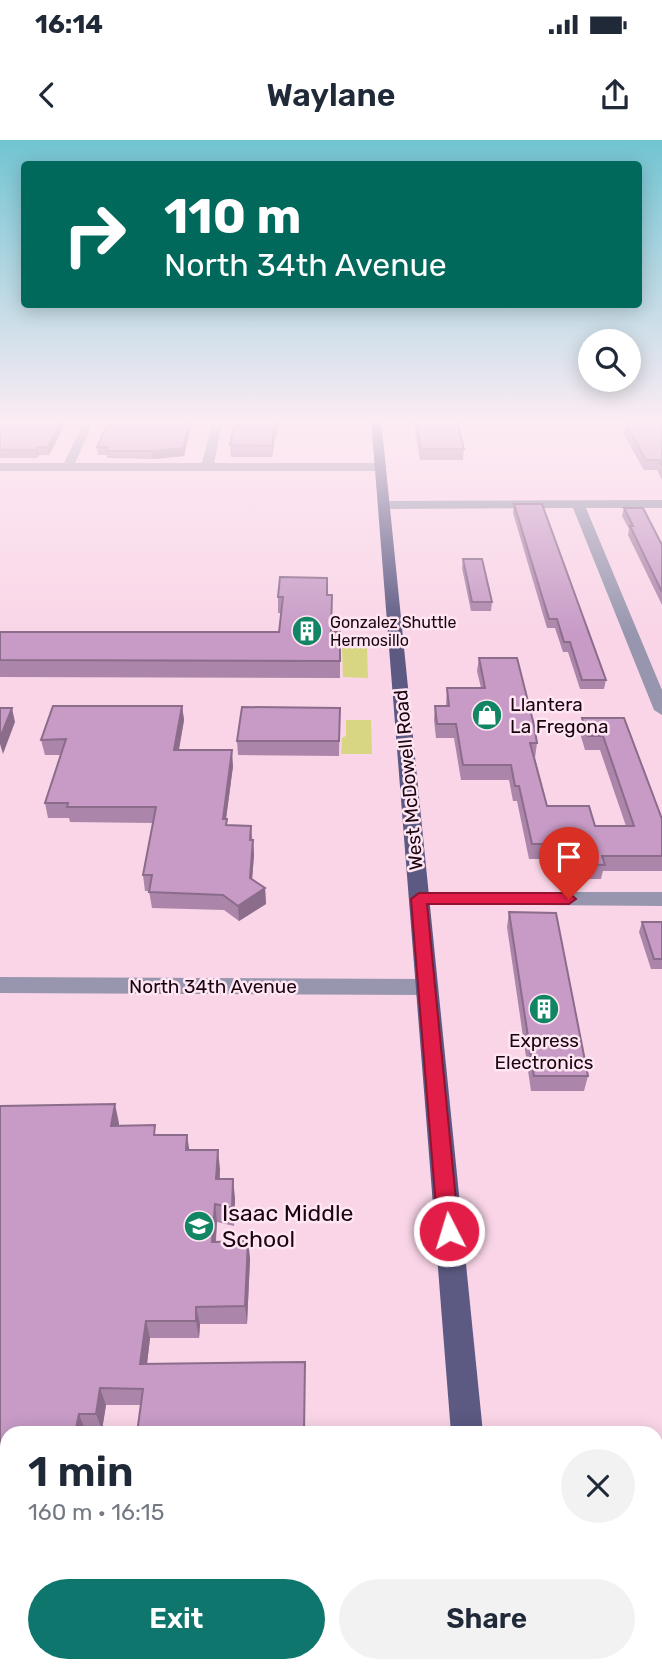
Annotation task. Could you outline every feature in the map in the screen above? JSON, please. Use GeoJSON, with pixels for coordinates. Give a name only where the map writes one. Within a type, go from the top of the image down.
{"type":"FeatureCollection","features":[{"type":"Feature","properties":{"kind":"main road","name":"West McDowell Road"},"geometry":{"type":"LineString","coordinates":[[383,490],[466,1426]]}},
{"type":"Feature","properties":{"kind":"street"},"geometry":{"type":"LineString","coordinates":[[578,504],[662,710]]}},
{"type":"Feature","properties":{"kind":"street"},"geometry":{"type":"LineString","coordinates":[[384,505],[662,505]]}},
{"type":"Feature","properties":{"kind":"street"},"geometry":{"type":"LineString","coordinates":[[419,899],[662,899]]}},
{"type":"Feature","properties":{"kind":"street","name":"North 34th Avenue"},"geometry":{"type":"LineString","coordinates":[[0,985],[427,987]]}},
{"type":"Feature","properties":{"kind":"shaded area"},"geometry":{"type":"Polygon","coordinates":[[[342,648],[367,648],[368,678],[343,677],[342,648]]]}},
{"type":"Feature","properties":{"kind":"shaded area"},"geometry":{"type":"Polygon","coordinates":[[[346,720],[371,720],[372,754],[341,754],[342,738],[346,736],[346,720]]]}},
{"type":"Feature","properties":{"kind":"building"},"geometry":{"type":"Polygon","coordinates":[[[514,504],[542,504],[606,680],[582,680],[570,642],[564,642],[557,619],[549,619],[514,504]]]}},
{"type":"Feature","properties":{"kind":"building"},"geometry":{"type":"Polygon","coordinates":[[[624,508],[643,508],[662,545],[662,592],[630,526],[633,526],[624,508]]]}},
{"type":"Feature","properties":{"kind":"building"},"geometry":{"type":"Polygon","coordinates":[[[463,559],[482,559],[492,602],[472,602],[463,559]]]}},
{"type":"Feature","properties":{"kind":"building"},"geometry":{"type":"Polygon","coordinates":[[[280,577],[327,578],[327,595],[332,595],[331,632],[340,632],[340,661],[0,660],[0,632],[279,632],[283,597],[278,597],[280,577]]]}},
{"type":"Feature","properties":{"kind":"building"},"geometry":{"type":"Polygon","coordinates":[[[479,658],[517,658],[537,743],[530,743],[547,806],[589,806],[595,826],[634,826],[603,736],[588,736],[582,718],[624,718],[662,819],[662,856],[602,856],[605,865],[586,864],[580,844],[532,844],[519,786],[515,786],[511,765],[463,765],[456,724],[437,724],[435,706],[449,706],[447,688],[485,688],[479,658]]]}},
{"type":"Feature","properties":{"kind":"building"},"geometry":{"type":"Polygon","coordinates":[[[53,706],[182,706],[174,750],[232,750],[223,819],[227,819],[226,825],[251,826],[250,840],[253,840],[250,878],[265,888],[238,906],[223,895],[149,892],[152,875],[143,875],[156,807],[67,807],[68,803],[45,803],[66,739],[41,740],[53,706]]]}},
{"type":"Feature","properties":{"kind":"building"},"geometry":{"type":"Polygon","coordinates":[[[242,707],[340,708],[339,741],[237,741],[242,707]]]}},
{"type":"Feature","properties":{"kind":"building"},"geometry":{"type":"Polygon","coordinates":[[[0,708],[12,708],[0,738],[0,708]]]}},
{"type":"Feature","properties":{"kind":"building","name":"Express Electronics"},"geometry":{"type":"Polygon","coordinates":[[[509,912],[556,913],[588,1076],[534,1076],[509,912]]]}},
{"type":"Feature","properties":{"kind":"building"},"geometry":{"type":"Polygon","coordinates":[[[642,922],[662,922],[662,959],[654,959],[642,922]]]}},
{"type":"Feature","properties":{"kind":"building"},"geometry":{"type":"Polygon","coordinates":[[[115,1104],[111,1126],[155,1125],[154,1135],[187,1135],[186,1150],[218,1150],[216,1179],[233,1179],[232,1208],[215,1204],[212,1242],[248,1241],[245,1306],[196,1307],[196,1321],[146,1321],[140,1364],[305,1362],[304,1426],[138,1426],[143,1389],[100,1388],[96,1414],[79,1414],[76,1426],[0,1426],[0,1106],[115,1104]]]}},
{"type":"Feature","properties":{"kind":"place","name":"Gonzalez Shuttle Hermosillo"},"geometry":{"type":"Point","coordinates":[307,631]}},
{"type":"Feature","properties":{"kind":"place","name":"Llantera La Fregona"},"geometry":{"type":"Point","coordinates":[487,715]}},
{"type":"Feature","properties":{"kind":"place","name":"Express Electronics"},"geometry":{"type":"Point","coordinates":[544,1009]}},
{"type":"Feature","properties":{"kind":"place","name":"Isaac Middle School"},"geometry":{"type":"Point","coordinates":[199,1226]}},
{"type":"Feature","properties":{"kind":"route"},"geometry":{"type":"LineString","coordinates":[[449,1231],[419,899],[569,899]]}}]}
